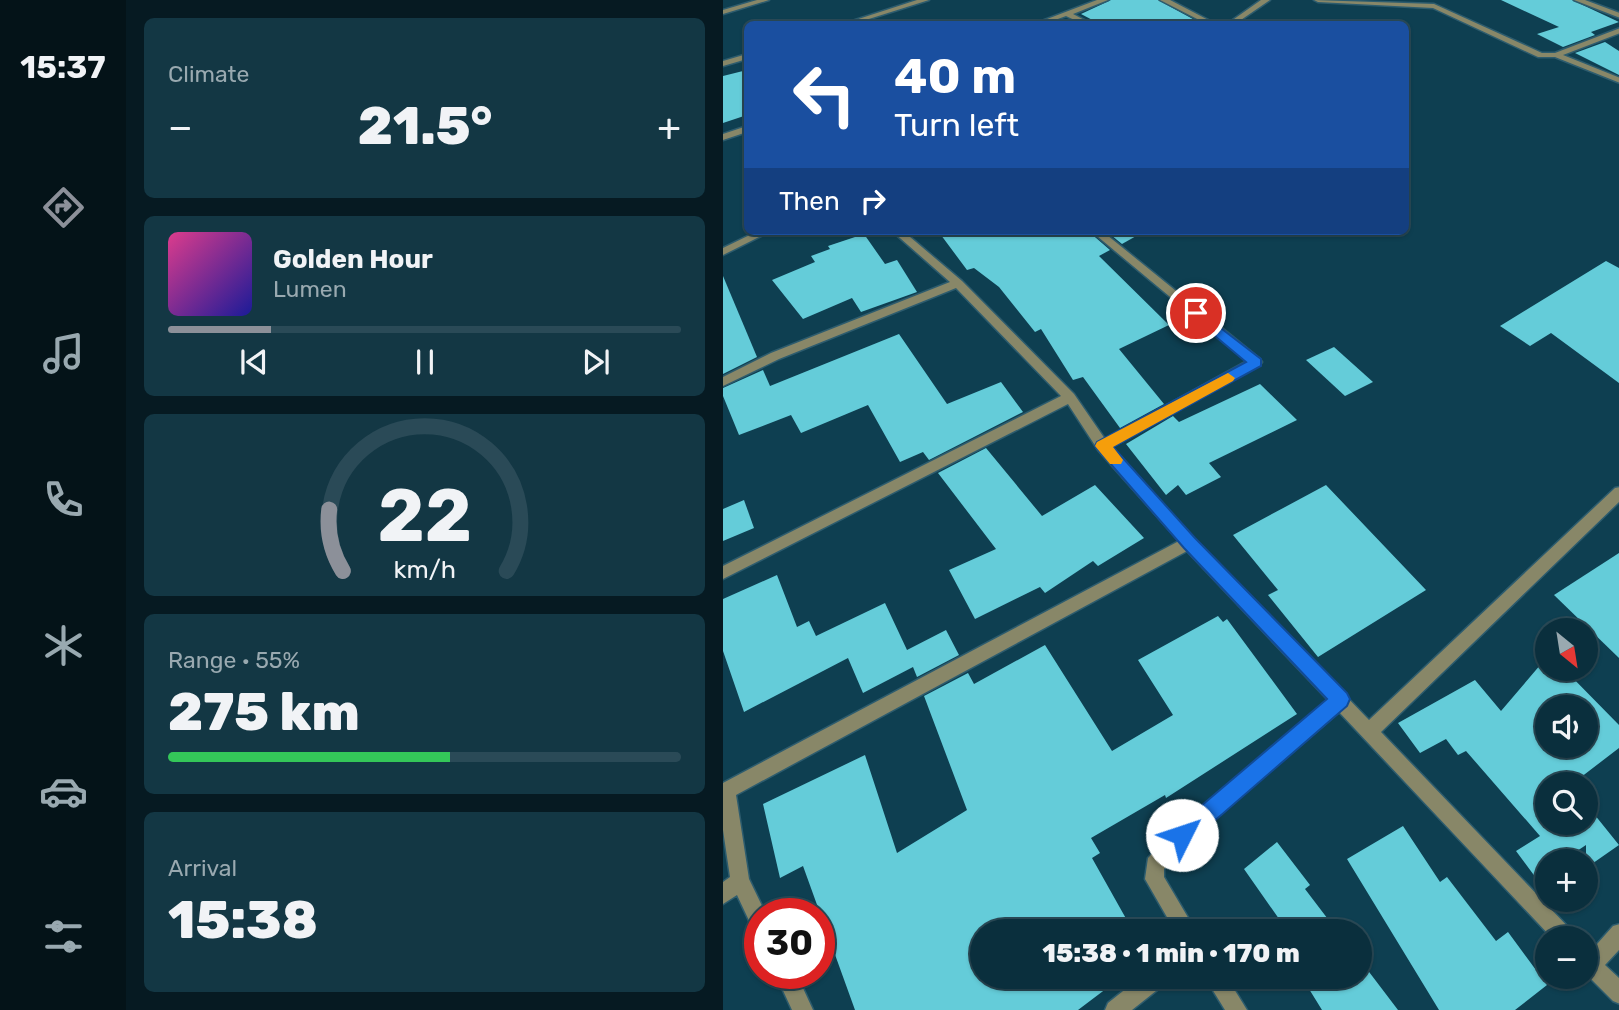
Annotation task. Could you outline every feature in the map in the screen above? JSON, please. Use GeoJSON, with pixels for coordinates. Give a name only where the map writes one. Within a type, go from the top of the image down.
{"type":"FeatureCollection","features":[{"type":"Feature","properties":{"kind":"street"},"geometry":{"type":"LineString","coordinates":[[723,12],[765,0]]}},
{"type":"Feature","properties":{"kind":"street"},"geometry":{"type":"LineString","coordinates":[[862,21],[882,17],[925,0]]}},
{"type":"Feature","properties":{"kind":"street"},"geometry":{"type":"LineString","coordinates":[[1047,21],[1104,0]]}},
{"type":"Feature","properties":{"kind":"street"},"geometry":{"type":"LineString","coordinates":[[1165,0],[1206,21]]}},
{"type":"Feature","properties":{"kind":"street"},"geometry":{"type":"LineString","coordinates":[[1235,21],[1266,0]]}},
{"type":"Feature","properties":{"kind":"street"},"geometry":{"type":"LineString","coordinates":[[1318,0],[1434,6],[1541,55],[1556,55],[1619,30]]}},
{"type":"Feature","properties":{"kind":"street"},"geometry":{"type":"LineString","coordinates":[[1578,0],[1619,16]]}},
{"type":"Feature","properties":{"kind":"street"},"geometry":{"type":"LineString","coordinates":[[1067,14],[1082,21]]}},
{"type":"Feature","properties":{"kind":"street"},"geometry":{"type":"LineString","coordinates":[[1556,55],[1619,81]]}},
{"type":"Feature","properties":{"kind":"street"},"geometry":{"type":"LineString","coordinates":[[723,64],[744,57]]}},
{"type":"Feature","properties":{"kind":"street"},"geometry":{"type":"LineString","coordinates":[[723,137],[744,129]]}},
{"type":"Feature","properties":{"kind":"street"},"geometry":{"type":"LineString","coordinates":[[723,252],[758,235]]}},
{"type":"Feature","properties":{"kind":"street"},"geometry":{"type":"LineString","coordinates":[[902,235],[957,284],[1071,397],[1103,446],[1189,543],[1554,926]]}},
{"type":"Feature","properties":{"kind":"street"},"geometry":{"type":"LineString","coordinates":[[1101,235],[1256,362],[1103,446]]}},
{"type":"Feature","properties":{"kind":"street"},"geometry":{"type":"LineString","coordinates":[[723,382],[775,356],[957,284]]}},
{"type":"Feature","properties":{"kind":"street"},"geometry":{"type":"LineString","coordinates":[[723,573],[1071,397]]}},
{"type":"Feature","properties":{"kind":"street"},"geometry":{"type":"LineString","coordinates":[[1370,731],[1619,492]]}},
{"type":"Feature","properties":{"kind":"street"},"geometry":{"type":"LineString","coordinates":[[748,898],[740,881],[724,788],[1189,543]]}},
{"type":"Feature","properties":{"kind":"street"},"geometry":{"type":"LineString","coordinates":[[1179,919],[1154,879],[1155,865],[1182,835],[1340,699]]}},
{"type":"Feature","properties":{"kind":"street"},"geometry":{"type":"LineString","coordinates":[[723,894],[740,881]]}},
{"type":"Feature","properties":{"kind":"street"},"geometry":{"type":"LineString","coordinates":[[1598,953],[1619,933]]}},
{"type":"Feature","properties":{"kind":"street"},"geometry":{"type":"LineString","coordinates":[[1598,973],[1619,994]]}},
{"type":"Feature","properties":{"kind":"street"},"geometry":{"type":"LineString","coordinates":[[793,989],[803,1010]]}},
{"type":"Feature","properties":{"kind":"street"},"geometry":{"type":"LineString","coordinates":[[1115,1010],[1142,989]]}},
{"type":"Feature","properties":{"kind":"street"},"geometry":{"type":"LineString","coordinates":[[1223,989],[1237,1010]]}},
{"type":"Feature","properties":{"kind":"building"},"geometry":{"type":"Polygon","coordinates":[[[1111,0],[1158,0],[1196,21],[1094,21],[1081,14],[1111,0]]]}},
{"type":"Feature","properties":{"kind":"building"},"geometry":{"type":"Polygon","coordinates":[[[1501,0],[1572,0],[1619,22],[1591,32],[1595,35],[1563,47],[1537,34],[1559,27],[1501,0]]]}},
{"type":"Feature","properties":{"kind":"building"},"geometry":{"type":"Polygon","coordinates":[[[1605,42],[1619,51],[1619,75],[1575,53],[1605,42]]]}},
{"type":"Feature","properties":{"kind":"building"},"geometry":{"type":"Polygon","coordinates":[[[744,71],[744,116],[723,123],[723,76],[744,71]]]}},
{"type":"Feature","properties":{"kind":"building"},"geometry":{"type":"Polygon","coordinates":[[[865,235],[885,264],[897,260],[917,292],[861,312],[852,298],[803,319],[772,280],[815,262],[811,256],[830,249],[828,246],[865,235]]]}},
{"type":"Feature","properties":{"kind":"building"},"geometry":{"type":"Polygon","coordinates":[[[941,235],[1093,235],[1110,250],[1099,256],[1169,325],[1119,349],[1164,404],[1120,428],[1083,377],[1073,380],[1041,329],[1035,332],[999,287],[974,268],[967,270],[941,235]]]}},
{"type":"Feature","properties":{"kind":"building"},"geometry":{"type":"Polygon","coordinates":[[[1111,235],[1138,235],[1122,244],[1111,235]]]}},
{"type":"Feature","properties":{"kind":"building"},"geometry":{"type":"Polygon","coordinates":[[[1606,261],[1619,268],[1619,383],[1551,333],[1530,346],[1500,326],[1606,261]]]}},
{"type":"Feature","properties":{"kind":"building"},"geometry":{"type":"Polygon","coordinates":[[[723,276],[757,357],[723,374],[723,276]]]}},
{"type":"Feature","properties":{"kind":"building"},"geometry":{"type":"Polygon","coordinates":[[[899,334],[947,404],[1001,382],[1023,412],[929,460],[923,452],[900,462],[868,405],[801,433],[791,415],[739,435],[723,396],[723,388],[763,370],[770,386],[899,334]]]}},
{"type":"Feature","properties":{"kind":"building"},"geometry":{"type":"Polygon","coordinates":[[[1334,347],[1373,382],[1345,396],[1306,360],[1334,347]]]}},
{"type":"Feature","properties":{"kind":"building"},"geometry":{"type":"Polygon","coordinates":[[[1260,384],[1297,420],[1209,463],[1221,477],[1186,495],[1178,485],[1166,495],[1126,444],[1173,416],[1179,422],[1260,384]]]}},
{"type":"Feature","properties":{"kind":"building"},"geometry":{"type":"Polygon","coordinates":[[[986,448],[1042,516],[1095,485],[1144,538],[1098,566],[1093,561],[1045,593],[1040,587],[975,619],[949,570],[996,549],[938,473],[986,448]]]}},
{"type":"Feature","properties":{"kind":"building"},"geometry":{"type":"Polygon","coordinates":[[[1326,485],[1426,590],[1318,657],[1268,595],[1278,590],[1233,535],[1326,485]]]}},
{"type":"Feature","properties":{"kind":"building"},"geometry":{"type":"Polygon","coordinates":[[[744,500],[754,528],[723,541],[723,509],[744,500]]]}},
{"type":"Feature","properties":{"kind":"building"},"geometry":{"type":"Polygon","coordinates":[[[1619,553],[1619,658],[1598,638],[1598,618],[1578,618],[1554,595],[1619,553]]]}},
{"type":"Feature","properties":{"kind":"building"},"geometry":{"type":"Polygon","coordinates":[[[777,575],[797,627],[809,621],[816,636],[885,603],[907,650],[946,630],[959,655],[917,677],[913,667],[863,693],[848,658],[744,712],[723,651],[723,599],[777,575]]]}},
{"type":"Feature","properties":{"kind":"building"},"geometry":{"type":"Polygon","coordinates":[[[1218,616],[1223,622],[1227,619],[1297,714],[1166,798],[1165,795],[1091,838],[1100,853],[1092,858],[1126,919],[970,919],[970,989],[1106,989],[1078,1010],[855,1010],[835,955],[835,898],[815,898],[803,866],[780,878],[763,804],[865,755],[897,853],[967,810],[924,696],[968,673],[974,684],[1045,645],[1112,751],[1173,715],[1138,660],[1218,616]]]}},
{"type":"Feature","properties":{"kind":"building"},"geometry":{"type":"Polygon","coordinates":[[[1535,671],[1535,681],[1576,681],[1590,695],[1535,695],[1535,758],[1598,758],[1598,704],[1619,725],[1619,748],[1588,772],[1535,772],[1535,830],[1466,751],[1458,755],[1446,739],[1420,753],[1398,723],[1475,680],[1501,711],[1535,671]]]}},
{"type":"Feature","properties":{"kind":"building"},"geometry":{"type":"Polygon","coordinates":[[[1598,819],[1619,845],[1598,860],[1598,849],[1586,849],[1586,845],[1580,849],[1535,849],[1535,877],[1516,851],[1540,836],[1598,835],[1598,819]]]}},
{"type":"Feature","properties":{"kind":"building"},"geometry":{"type":"Polygon","coordinates":[[[1403,826],[1440,882],[1447,877],[1496,941],[1508,932],[1535,969],[1535,989],[1542,989],[1515,1010],[1439,1010],[1347,859],[1403,826]]]}},
{"type":"Feature","properties":{"kind":"building"},"geometry":{"type":"Polygon","coordinates":[[[1277,842],[1310,885],[1305,889],[1328,919],[1279,919],[1244,869],[1277,842]]]}},
{"type":"Feature","properties":{"kind":"building"},"geometry":{"type":"Polygon","coordinates":[[[1372,976],[1398,1010],[1322,1010],[1309,989],[1372,989],[1372,976]]]}},
{"type":"Feature","properties":{"kind":"slow traffic"},"geometry":{"type":"LineString","coordinates":[[1115,460],[1103,446],[1228,378]]}},
{"type":"Feature","properties":{"kind":"route"},"geometry":{"type":"LineString","coordinates":[[1182,835],[1340,699],[1189,543],[1103,446],[1256,362],[1196,313]]}}]}
